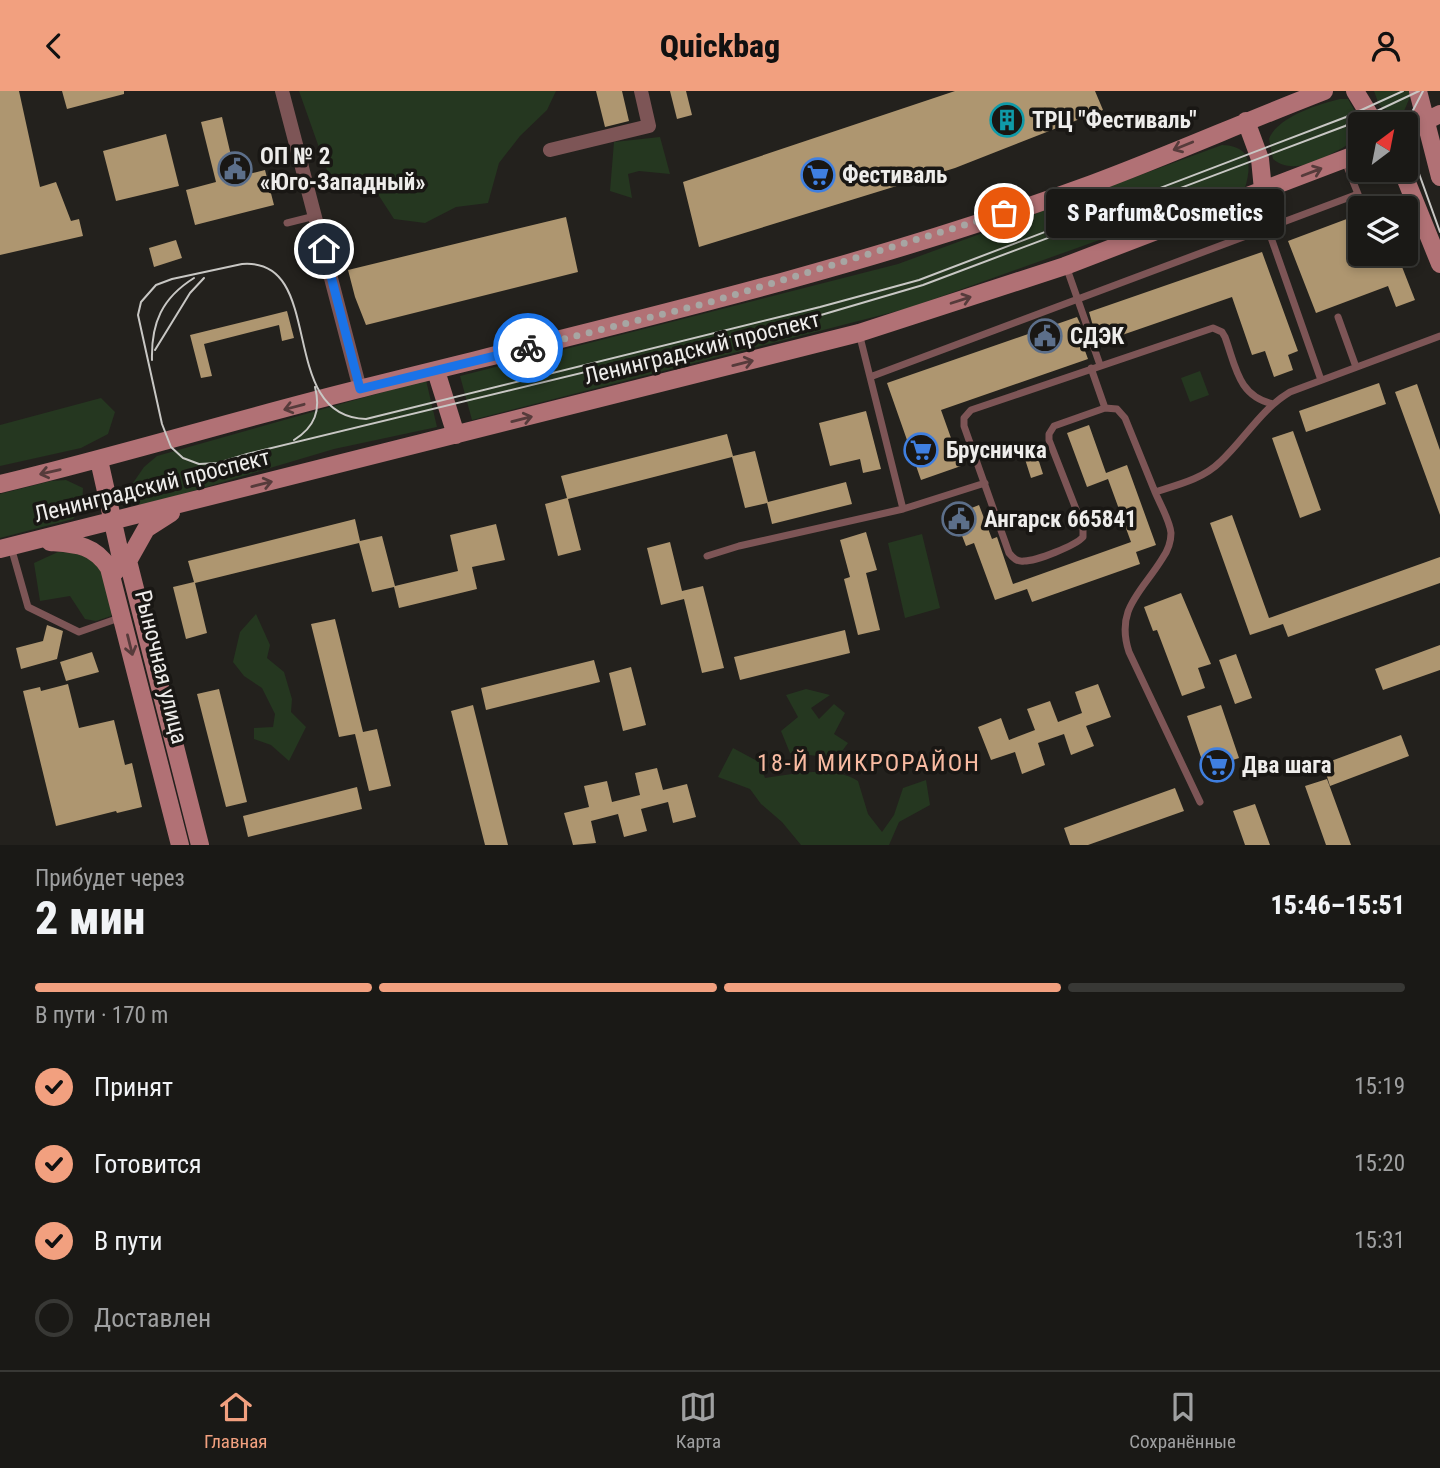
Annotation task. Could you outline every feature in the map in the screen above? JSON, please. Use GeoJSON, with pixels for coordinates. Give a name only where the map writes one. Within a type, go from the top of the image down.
{"type":"FeatureCollection","features":[{"type":"Feature","properties":{"kind":"main road","name":"Ленинградский проспект"},"geometry":{"type":"LineString","coordinates":[[0,484],[360,389],[707,303],[925,239],[1092,183],[1324,91]]}},
{"type":"Feature","properties":{"kind":"main road"},"geometry":{"type":"LineString","coordinates":[[1355,91],[1368,112]]}},
{"type":"Feature","properties":{"kind":"main road"},"geometry":{"type":"LineString","coordinates":[[1418,91],[1433,118],[1440,177]]}},
{"type":"Feature","properties":{"kind":"main road"},"geometry":{"type":"LineString","coordinates":[[1246,121],[1261,159],[1263,190]]}},
{"type":"Feature","properties":{"kind":"main road","name":"Ленинградский проспект"},"geometry":{"type":"LineString","coordinates":[[5,548],[859,333],[1065,266],[1348,158]]}},
{"type":"Feature","properties":{"kind":"main road"},"geometry":{"type":"LineString","coordinates":[[1407,182],[1440,264]]}},
{"type":"Feature","properties":{"kind":"main road"},"geometry":{"type":"LineString","coordinates":[[436,371],[456,435]]}},
{"type":"Feature","properties":{"kind":"main road","name":"Рыночная улица"},"geometry":{"type":"LineString","coordinates":[[99,460],[180,808],[180,845]]}},
{"type":"Feature","properties":{"kind":"main road"},"geometry":{"type":"LineString","coordinates":[[124,560],[150,525],[195,500]]}},
{"type":"Feature","properties":{"kind":"main road"},"geometry":{"type":"LineString","coordinates":[[36,540],[91,548],[103,558],[113,579]]}},
{"type":"Feature","properties":{"kind":"main road","name":"Рыночная улица"},"geometry":{"type":"LineString","coordinates":[[124,560],[113,579],[123,617],[180,808],[200,845]]}},
{"type":"Feature","properties":{"kind":"street"},"geometry":{"type":"LineString","coordinates":[[282,91],[360,389]]}},
{"type":"Feature","properties":{"kind":"street"},"geometry":{"type":"LineString","coordinates":[[550,150],[649,126],[640,91]]}},
{"type":"Feature","properties":{"kind":"lane"},"geometry":{"type":"LineString","coordinates":[[870,377],[1358,194],[1356,182]]}},
{"type":"Feature","properties":{"kind":"lane"},"geometry":{"type":"LineString","coordinates":[[1263,190],[1268,229],[1321,380]]}},
{"type":"Feature","properties":{"kind":"lane"},"geometry":{"type":"LineString","coordinates":[[287,223],[315,216]]}},
{"type":"Feature","properties":{"kind":"lane"},"geometry":{"type":"LineString","coordinates":[[1065,266],[1087,326]]}},
{"type":"Feature","properties":{"kind":"lane"},"geometry":{"type":"LineString","coordinates":[[1338,317],[1356,367]]}},
{"type":"Feature","properties":{"kind":"lane"},"geometry":{"type":"LineString","coordinates":[[1200,801],[1124,638],[1128,609],[1165,555],[1171,532],[1122,412],[1112,407],[1105,408],[1054,426],[1049,440],[1083,527],[1083,537],[1075,544],[1026,561],[1013,558],[1009,553],[964,426],[967,414],[1091,368],[1213,328],[1226,337],[1242,384],[1248,393],[1273,404]]}},
{"type":"Feature","properties":{"kind":"lane"},"geometry":{"type":"LineString","coordinates":[[859,333],[903,509]]}},
{"type":"Feature","properties":{"kind":"lane"},"geometry":{"type":"LineString","coordinates":[[1155,492],[1192,479],[1219,463],[1273,404],[1290,392],[1440,336]]}},
{"type":"Feature","properties":{"kind":"lane"},"geometry":{"type":"LineString","coordinates":[[1093,345],[1100,365]]}},
{"type":"Feature","properties":{"kind":"lane"},"geometry":{"type":"LineString","coordinates":[[1091,368],[1105,408]]}},
{"type":"Feature","properties":{"kind":"lane"},"geometry":{"type":"LineString","coordinates":[[707,556],[739,546],[903,509],[985,483]]}},
{"type":"Feature","properties":{"kind":"lane"},"geometry":{"type":"LineString","coordinates":[[5,548],[28,607],[79,632],[123,617]]}},
{"type":"Feature","properties":{"kind":"green space"},"geometry":{"type":"Polygon","coordinates":[[[299,91],[556,91],[547,110],[520,136],[499,163],[488,203],[456,207],[425,223],[394,219],[372,185],[334,190],[299,91]]]}},
{"type":"Feature","properties":{"kind":"green space"},"geometry":{"type":"Polygon","coordinates":[[[1374,91],[1409,91],[1410,97],[1404,111],[1390,112],[1379,105],[1374,91]]]}},
{"type":"Feature","properties":{"kind":"green space"},"geometry":{"type":"Polygon","coordinates":[[[1348,99],[1355,112],[1348,112],[1348,145],[1303,165],[1282,164],[1273,159],[1269,139],[1273,131],[1289,118],[1310,108],[1348,99]]]}},
{"type":"Feature","properties":{"kind":"green space"},"geometry":{"type":"Polygon","coordinates":[[[660,137],[670,174],[639,171],[628,174],[632,198],[610,191],[614,142],[660,137]]]}},
{"type":"Feature","properties":{"kind":"green space"},"geometry":{"type":"Polygon","coordinates":[[[1222,145],[1239,149],[1247,158],[1245,188],[909,308],[472,420],[460,376],[898,264],[1222,145]]]}},
{"type":"Feature","properties":{"kind":"green space"},"geometry":{"type":"Polygon","coordinates":[[[1200,371],[1209,395],[1190,402],[1181,378],[1200,371]]]}},
{"type":"Feature","properties":{"kind":"green space"},"geometry":{"type":"Polygon","coordinates":[[[426,380],[437,427],[334,449],[139,507],[133,483],[144,467],[157,456],[426,380]]]}},
{"type":"Feature","properties":{"kind":"green space"},"geometry":{"type":"Polygon","coordinates":[[[101,398],[115,412],[108,434],[81,448],[0,466],[0,425],[101,398]]]}},
{"type":"Feature","properties":{"kind":"green space"},"geometry":{"type":"Polygon","coordinates":[[[66,480],[83,488],[82,507],[73,519],[0,538],[0,494],[51,481],[66,480]]]}},
{"type":"Feature","properties":{"kind":"green space"},"geometry":{"type":"Polygon","coordinates":[[[922,534],[940,608],[905,618],[888,543],[922,534]]]}},
{"type":"Feature","properties":{"kind":"green space"},"geometry":{"type":"Polygon","coordinates":[[[58,552],[81,553],[97,560],[114,608],[111,616],[96,621],[85,619],[70,596],[40,601],[34,563],[58,552]]]}},
{"type":"Feature","properties":{"kind":"green space"},"geometry":{"type":"Polygon","coordinates":[[[256,614],[270,645],[267,658],[284,672],[292,699],[291,712],[306,727],[289,761],[271,745],[254,739],[254,728],[273,727],[275,714],[262,688],[244,676],[233,662],[240,632],[256,614]]]}},
{"type":"Feature","properties":{"kind":"green space"},"geometry":{"type":"Polygon","coordinates":[[[806,689],[830,695],[811,708],[819,719],[834,704],[845,713],[834,734],[848,743],[837,758],[790,753],[781,731],[798,717],[786,695],[806,689]]]}},
{"type":"Feature","properties":{"kind":"green space"},"geometry":{"type":"Polygon","coordinates":[[[733,748],[759,762],[765,778],[825,772],[848,776],[858,781],[868,814],[882,832],[894,815],[903,788],[926,780],[930,805],[899,822],[889,845],[801,845],[750,789],[718,777],[733,748]]]}},
{"type":"Feature","properties":{"kind":"building"},"geometry":{"type":"Polygon","coordinates":[[[0,91],[19,91],[40,187],[56,182],[71,221],[79,219],[83,236],[0,255],[0,91]]]}},
{"type":"Feature","properties":{"kind":"building"},"geometry":{"type":"Polygon","coordinates":[[[62,91],[124,91],[124,94],[67,109],[62,91]]]}},
{"type":"Feature","properties":{"kind":"building"},"geometry":{"type":"Polygon","coordinates":[[[596,91],[622,91],[629,121],[605,127],[596,91]]]}},
{"type":"Feature","properties":{"kind":"building"},"geometry":{"type":"Polygon","coordinates":[[[670,91],[686,91],[692,115],[677,119],[670,91]]]}},
{"type":"Feature","properties":{"kind":"building","name":"Фестиваль"},"geometry":{"type":"Polygon","coordinates":[[[955,91],[1095,91],[1103,110],[955,168],[699,247],[683,182],[955,91]]]}},
{"type":"Feature","properties":{"kind":"building"},"geometry":{"type":"Polygon","coordinates":[[[222,117],[236,177],[265,170],[274,205],[195,225],[186,190],[216,182],[201,122],[222,117]]]}},
{"type":"Feature","properties":{"kind":"building"},"geometry":{"type":"Polygon","coordinates":[[[166,134],[179,186],[116,201],[103,151],[166,134]]]}},
{"type":"Feature","properties":{"kind":"building"},"geometry":{"type":"Polygon","coordinates":[[[566,217],[578,272],[366,325],[348,270],[566,217]]]}},
{"type":"Feature","properties":{"kind":"building"},"geometry":{"type":"Polygon","coordinates":[[[1348,218],[1348,266],[1402,266],[1415,300],[1396,307],[1388,286],[1316,313],[1288,241],[1348,218]]]}},
{"type":"Feature","properties":{"kind":"building"},"geometry":{"type":"Polygon","coordinates":[[[176,240],[182,258],[154,267],[149,248],[176,240]]]}},
{"type":"Feature","properties":{"kind":"building"},"geometry":{"type":"Polygon","coordinates":[[[1262,252],[1298,351],[1288,355],[1293,370],[1274,377],[1265,351],[1252,355],[1232,297],[1099,343],[1095,339],[1090,340],[1084,348],[1088,359],[941,410],[961,466],[921,480],[887,383],[1077,317],[1083,330],[1088,332],[1093,326],[1089,312],[1262,252]]]}},
{"type":"Feature","properties":{"kind":"building"},"geometry":{"type":"Polygon","coordinates":[[[287,311],[294,338],[282,341],[279,325],[204,344],[212,376],[201,378],[190,335],[287,311]]]}},
{"type":"Feature","properties":{"kind":"building"},"geometry":{"type":"Polygon","coordinates":[[[1379,383],[1386,404],[1306,432],[1299,411],[1379,383]]]}},
{"type":"Feature","properties":{"kind":"building"},"geometry":{"type":"Polygon","coordinates":[[[1417,384],[1440,450],[1440,515],[1395,392],[1417,384]]]}},
{"type":"Feature","properties":{"kind":"building"},"geometry":{"type":"Polygon","coordinates":[[[866,411],[881,469],[863,473],[860,459],[830,466],[819,423],[866,411]]]}},
{"type":"Feature","properties":{"kind":"building"},"geometry":{"type":"Polygon","coordinates":[[[1089,425],[1106,473],[1127,465],[1156,545],[1136,552],[1140,564],[1032,602],[1027,589],[995,600],[974,543],[966,546],[954,515],[979,505],[992,539],[997,537],[1013,584],[1131,542],[1108,479],[1087,487],[1067,433],[1089,425]]]}},
{"type":"Feature","properties":{"kind":"building"},"geometry":{"type":"Polygon","coordinates":[[[1293,431],[1321,510],[1300,518],[1272,438],[1293,431]]]}},
{"type":"Feature","properties":{"kind":"building"},"geometry":{"type":"Polygon","coordinates":[[[727,434],[733,456],[755,451],[768,502],[846,482],[852,504],[772,524],[767,503],[745,508],[732,457],[568,499],[581,550],[558,556],[545,504],[567,498],[561,476],[727,434]]]}},
{"type":"Feature","properties":{"kind":"building"},"geometry":{"type":"Polygon","coordinates":[[[1036,452],[1043,474],[1031,478],[1024,456],[1036,452]]]}},
{"type":"Feature","properties":{"kind":"building"},"geometry":{"type":"Polygon","coordinates":[[[1232,515],[1269,618],[1440,557],[1440,583],[1288,637],[1283,624],[1250,635],[1210,523],[1232,515]]]}},
{"type":"Feature","properties":{"kind":"building"},"geometry":{"type":"Polygon","coordinates":[[[355,519],[360,541],[382,536],[395,586],[458,571],[450,535],[496,524],[505,560],[472,567],[477,589],[399,608],[394,587],[372,592],[359,543],[195,583],[207,633],[186,639],[173,587],[194,582],[188,561],[355,519]]]}},
{"type":"Feature","properties":{"kind":"building"},"geometry":{"type":"Polygon","coordinates":[[[866,532],[877,570],[866,573],[880,630],[858,635],[844,579],[850,577],[840,540],[866,532]]]}},
{"type":"Feature","properties":{"kind":"building"},"geometry":{"type":"Polygon","coordinates":[[[670,542],[682,591],[703,586],[724,668],[702,673],[684,599],[661,605],[647,548],[670,542]]]}},
{"type":"Feature","properties":{"kind":"building"},"geometry":{"type":"Polygon","coordinates":[[[1181,593],[1211,664],[1198,668],[1205,688],[1182,696],[1157,630],[1153,631],[1144,607],[1181,593]]]}},
{"type":"Feature","properties":{"kind":"building"},"geometry":{"type":"Polygon","coordinates":[[[335,619],[363,732],[377,729],[391,786],[369,791],[355,734],[339,737],[311,624],[335,619]]]}},
{"type":"Feature","properties":{"kind":"building"},"geometry":{"type":"Polygon","coordinates":[[[47,625],[63,631],[57,659],[21,669],[16,648],[43,641],[47,625]]]}},
{"type":"Feature","properties":{"kind":"building"},"geometry":{"type":"Polygon","coordinates":[[[845,630],[850,653],[740,680],[734,657],[845,630]]]}},
{"type":"Feature","properties":{"kind":"building"},"geometry":{"type":"Polygon","coordinates":[[[1440,645],[1440,670],[1383,690],[1375,669],[1440,645]]]}},
{"type":"Feature","properties":{"kind":"building"},"geometry":{"type":"Polygon","coordinates":[[[92,652],[99,672],[66,681],[60,662],[92,652]]]}},
{"type":"Feature","properties":{"kind":"building"},"geometry":{"type":"Polygon","coordinates":[[[1236,654],[1252,698],[1235,704],[1219,660],[1236,654]]]}},
{"type":"Feature","properties":{"kind":"building"},"geometry":{"type":"Polygon","coordinates":[[[594,660],[600,682],[486,710],[481,688],[594,660]]]}},
{"type":"Feature","properties":{"kind":"building"},"geometry":{"type":"Polygon","coordinates":[[[631,667],[646,725],[623,731],[609,673],[631,667]]]}},
{"type":"Feature","properties":{"kind":"building"},"geometry":{"type":"Polygon","coordinates":[[[68,684],[79,728],[114,720],[125,765],[132,763],[142,807],[56,826],[23,691],[40,687],[41,691],[68,684]]]}},
{"type":"Feature","properties":{"kind":"building"},"geometry":{"type":"Polygon","coordinates":[[[1098,684],[1111,717],[1086,726],[1094,746],[1071,755],[1064,734],[1038,743],[1045,765],[1022,774],[1015,752],[991,760],[978,727],[1001,718],[1009,740],[1035,730],[1027,709],[1050,701],[1058,722],[1082,713],[1075,692],[1098,684]]]}},
{"type":"Feature","properties":{"kind":"building"},"geometry":{"type":"Polygon","coordinates":[[[219,689],[247,802],[226,807],[197,694],[219,689]]]}},
{"type":"Feature","properties":{"kind":"building"},"geometry":{"type":"Polygon","coordinates":[[[473,705],[508,845],[485,845],[451,711],[473,705]]]}},
{"type":"Feature","properties":{"kind":"building"},"geometry":{"type":"Polygon","coordinates":[[[1221,705],[1239,758],[1205,769],[1187,716],[1221,705]]]}},
{"type":"Feature","properties":{"kind":"building"},"geometry":{"type":"Polygon","coordinates":[[[1401,735],[1409,756],[1330,786],[1323,764],[1401,735]]]}},
{"type":"Feature","properties":{"kind":"building"},"geometry":{"type":"Polygon","coordinates":[[[657,768],[663,790],[687,784],[696,817],[673,823],[668,802],[641,809],[647,831],[624,837],[618,814],[591,821],[596,843],[573,845],[564,813],[589,807],[584,786],[607,781],[612,802],[640,795],[635,773],[657,768]]]}},
{"type":"Feature","properties":{"kind":"building"},"geometry":{"type":"Polygon","coordinates":[[[1327,779],[1351,845],[1326,845],[1305,786],[1327,779]]]}},
{"type":"Feature","properties":{"kind":"building"},"geometry":{"type":"Polygon","coordinates":[[[357,787],[362,809],[248,837],[243,816],[357,787]]]}},
{"type":"Feature","properties":{"kind":"building"},"geometry":{"type":"Polygon","coordinates":[[[1175,788],[1184,811],[1088,845],[1070,845],[1064,828],[1175,788]]]}},
{"type":"Feature","properties":{"kind":"building"},"geometry":{"type":"Polygon","coordinates":[[[1255,804],[1270,845],[1245,845],[1233,811],[1255,804]]]}},
{"type":"Feature","properties":{"kind":"tram line"},"geometry":{"type":"LineString","coordinates":[[1403,91],[1346,117],[919,280],[366,419],[338,411],[320,393],[309,367],[295,309],[285,285],[268,269],[242,264],[172,279],[156,285],[141,302],[138,315],[162,424],[171,447],[183,458],[199,464],[218,463],[821,315],[923,285],[1345,126],[1419,91]]}},
{"type":"Feature","properties":{"kind":"tram line"},"geometry":{"type":"LineString","coordinates":[[1423,91],[1410,116],[1408,143],[1440,232]]}},
{"type":"Feature","properties":{"kind":"tram line"},"geometry":{"type":"LineString","coordinates":[[152,360],[156,323],[166,303],[194,278]]}},
{"type":"Feature","properties":{"kind":"tram line"},"geometry":{"type":"LineString","coordinates":[[155,350],[190,293],[204,278]]}},
{"type":"Feature","properties":{"kind":"tram line"},"geometry":{"type":"LineString","coordinates":[[294,440],[307,429],[315,417],[315,387]]}},
{"type":"Feature","properties":{"kind":"way so far"},"geometry":{"type":"LineString","coordinates":[[528,348],[707,303],[1004,213]]}},
{"type":"Feature","properties":{"kind":"place","name":"ТРЦ \"Фестиваль\""},"geometry":{"type":"Point","coordinates":[1007,120]}},
{"type":"Feature","properties":{"kind":"place","name":"ОП № 2 «Юго-Западный»"},"geometry":{"type":"Point","coordinates":[235,169]}},
{"type":"Feature","properties":{"kind":"place","name":"Фестиваль"},"geometry":{"type":"Point","coordinates":[818,175]}},
{"type":"Feature","properties":{"kind":"place","name":"S Parfum&Cosmetics"},"geometry":{"type":"Point","coordinates":[1004,213]}},
{"type":"Feature","properties":{"kind":"place","name":"СДЭК"},"geometry":{"type":"Point","coordinates":[1045,336]}},
{"type":"Feature","properties":{"kind":"place","name":"Брусничка"},"geometry":{"type":"Point","coordinates":[921,450]}},
{"type":"Feature","properties":{"kind":"place","name":"Ангарск 665841"},"geometry":{"type":"Point","coordinates":[959,519]}},
{"type":"Feature","properties":{"kind":"place","name":"Два шага"},"geometry":{"type":"Point","coordinates":[1217,765]}},
{"type":"Feature","properties":{"kind":"district","name":"18-Й МИКРОРАЙОН"},"geometry":{"type":"Point","coordinates":[869,763]}},
{"type":"Feature","properties":{"kind":"route"},"geometry":{"type":"LineString","coordinates":[[324,249],[360,389],[528,348]]}}]}
